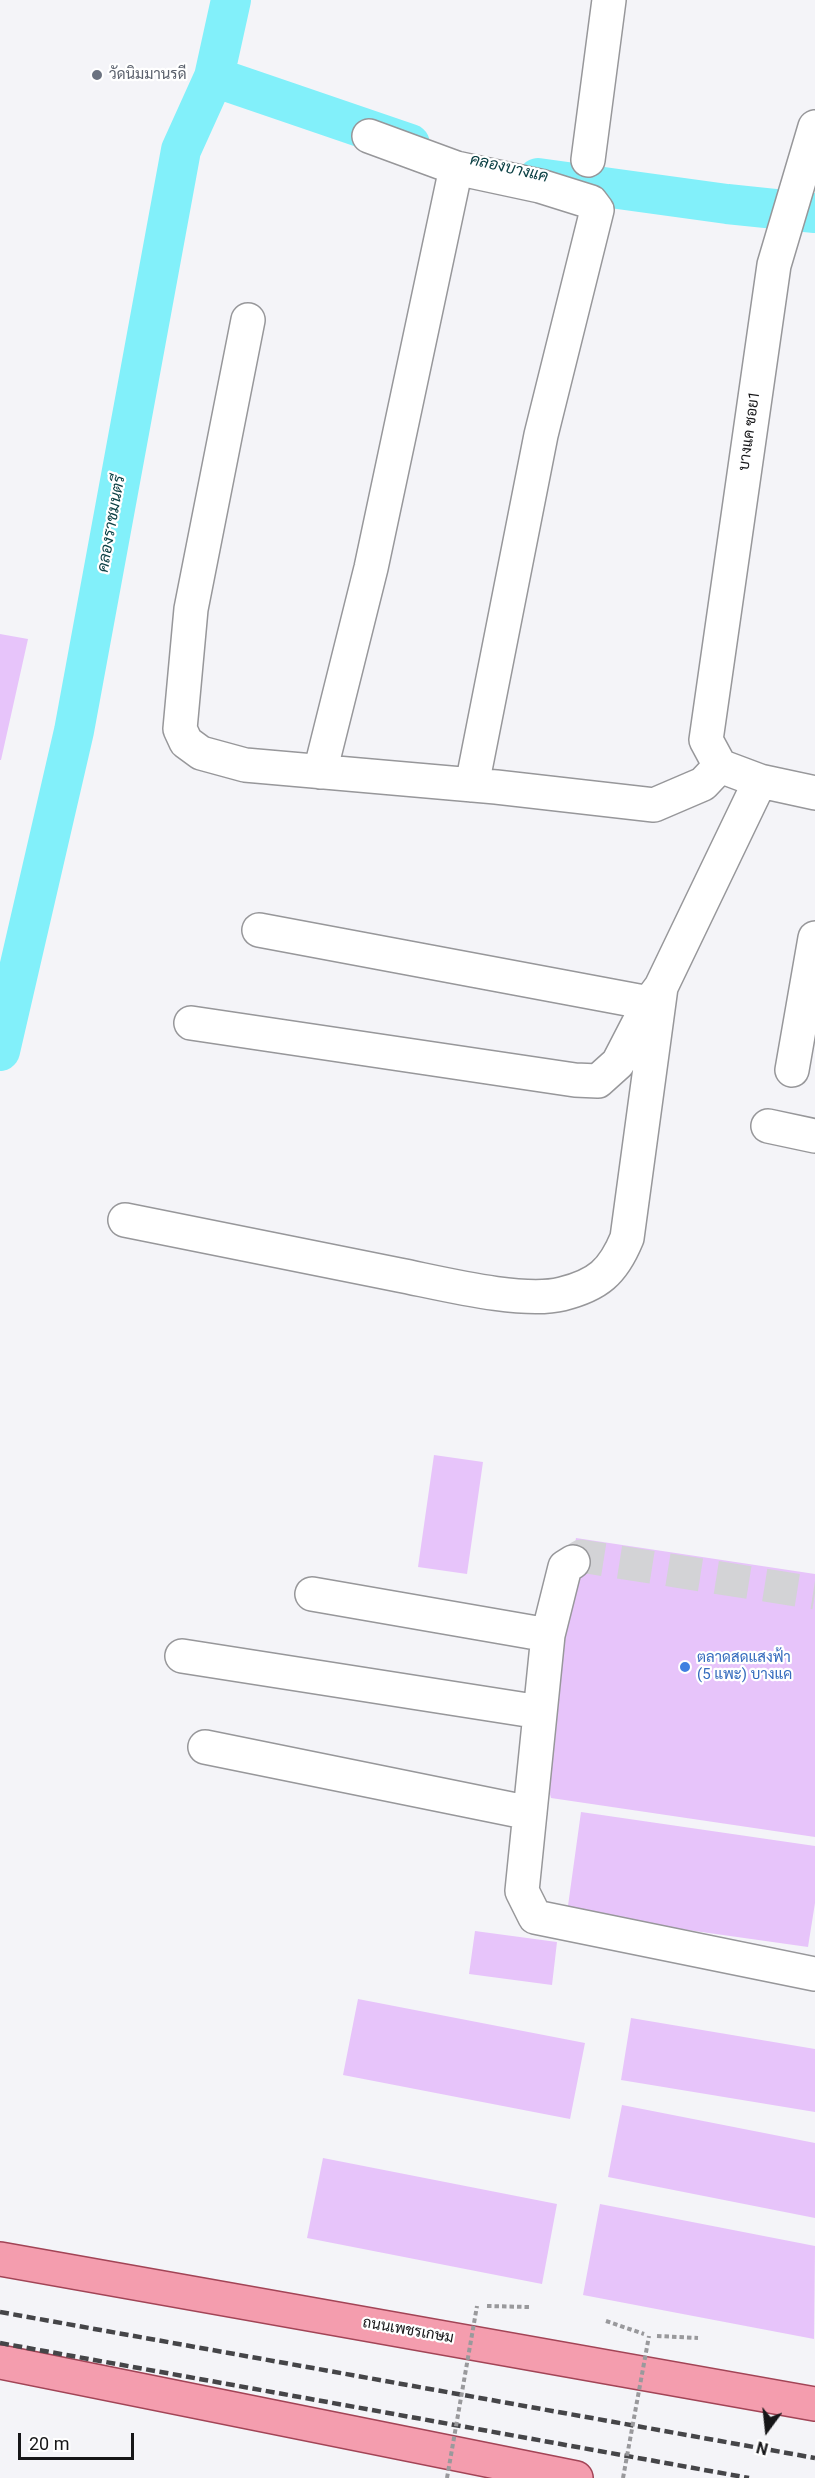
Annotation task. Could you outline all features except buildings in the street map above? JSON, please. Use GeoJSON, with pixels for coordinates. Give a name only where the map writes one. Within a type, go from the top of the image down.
{"type":"FeatureCollection","features":[{"type":"Feature","properties":{"kind":"main road","name":"ถนนเพชรเกษม"},"geometry":{"type":"LineString","coordinates":[[0,2259],[815,2404]]}},
{"type":"Feature","properties":{"kind":"main road"},"geometry":{"type":"LineString","coordinates":[[0,2362],[576,2478]]}},
{"type":"Feature","properties":{"kind":"street"},"geometry":{"type":"LineString","coordinates":[[588,160],[609,0]]}},
{"type":"Feature","properties":{"kind":"street","name":"บางแค ซอย1"},"geometry":{"type":"LineString","coordinates":[[713,753],[774,265],[812,135]]}},
{"type":"Feature","properties":{"kind":"street"},"geometry":{"type":"LineString","coordinates":[[369,136],[456,168],[540,186],[591,202],[597,210],[541,435],[472,785]]}},
{"type":"Feature","properties":{"kind":"street"},"geometry":{"type":"LineString","coordinates":[[320,772],[371,568],[456,168]]}},
{"type":"Feature","properties":{"kind":"street"},"geometry":{"type":"LineString","coordinates":[[248,320],[191,609],[180,729],[186,742],[208,755],[245,765],[472,785],[654,805],[703,784],[713,753],[760,781],[815,793]]}},
{"type":"Feature","properties":{"kind":"street"},"geometry":{"type":"LineString","coordinates":[[191,1023],[597,1081],[618,1062],[655,995],[760,781]]}},
{"type":"Feature","properties":{"kind":"street"},"geometry":{"type":"LineString","coordinates":[[259,930],[655,995]]}},
{"type":"Feature","properties":{"kind":"street"},"geometry":{"type":"LineString","coordinates":[[792,1070],[815,938]]}},
{"type":"Feature","properties":{"kind":"street"},"geometry":{"type":"LineString","coordinates":[[125,1220],[517,1296],[560,1295],[598,1281],[617,1261],[627,1238],[655,995]]}},
{"type":"Feature","properties":{"kind":"street"},"geometry":{"type":"LineString","coordinates":[[768,1126],[815,1136]]}},
{"type":"Feature","properties":{"kind":"street"},"geometry":{"type":"LineString","coordinates":[[573,1562],[565,1568],[548,1635],[522,1891],[535,1917],[815,1974]]}},
{"type":"Feature","properties":{"kind":"street"},"geometry":{"type":"LineString","coordinates":[[312,1594],[548,1635]]}},
{"type":"Feature","properties":{"kind":"street"},"geometry":{"type":"LineString","coordinates":[[182,1656],[540,1712]]}},
{"type":"Feature","properties":{"kind":"street"},"geometry":{"type":"LineString","coordinates":[[205,1746],[530,1813]]}},
{"type":"Feature","properties":{"kind":"path"},"geometry":{"type":"LineString","coordinates":[[447,2478],[477,2306],[529,2307]]}},
{"type":"Feature","properties":{"kind":"path"},"geometry":{"type":"LineString","coordinates":[[606,2321],[649,2336],[698,2338]]}},
{"type":"Feature","properties":{"kind":"path"},"geometry":{"type":"LineString","coordinates":[[623,2478],[649,2336]]}},
{"type":"Feature","properties":{"kind":"waterway","name":"คลองราชมนตรี"},"geometry":{"type":"LineString","coordinates":[[0,1051],[74,731],[181,150],[214,77],[231,0]]}},
{"type":"Feature","properties":{"kind":"waterway","name":"คลองบางแค"},"geometry":{"type":"LineString","coordinates":[[214,77],[410,144]]}},
{"type":"Feature","properties":{"kind":"waterway","name":"คลองบางแค"},"geometry":{"type":"LineString","coordinates":[[538,178],[727,204],[815,213]]}},
{"type":"Feature","properties":{"kind":"tunnel"},"geometry":{"type":"LineString","coordinates":[[573,1562],[581,1556],[815,1593]]}},
{"type":"Feature","properties":{"kind":"railway"},"geometry":{"type":"LineString","coordinates":[[0,2312],[815,2458]]}},
{"type":"Feature","properties":{"kind":"railway"},"geometry":{"type":"LineString","coordinates":[[0,2343],[749,2478]]}},
{"type":"Feature","properties":{"kind":"place","name":"วัดนิมมานรดี"},"geometry":{"type":"Point","coordinates":[97,75]}},
{"type":"Feature","properties":{"kind":"place","name":"ตลาดสดแสงฟ้า (5 แพะ) บางแค"},"geometry":{"type":"Point","coordinates":[685,1667]}}]}
